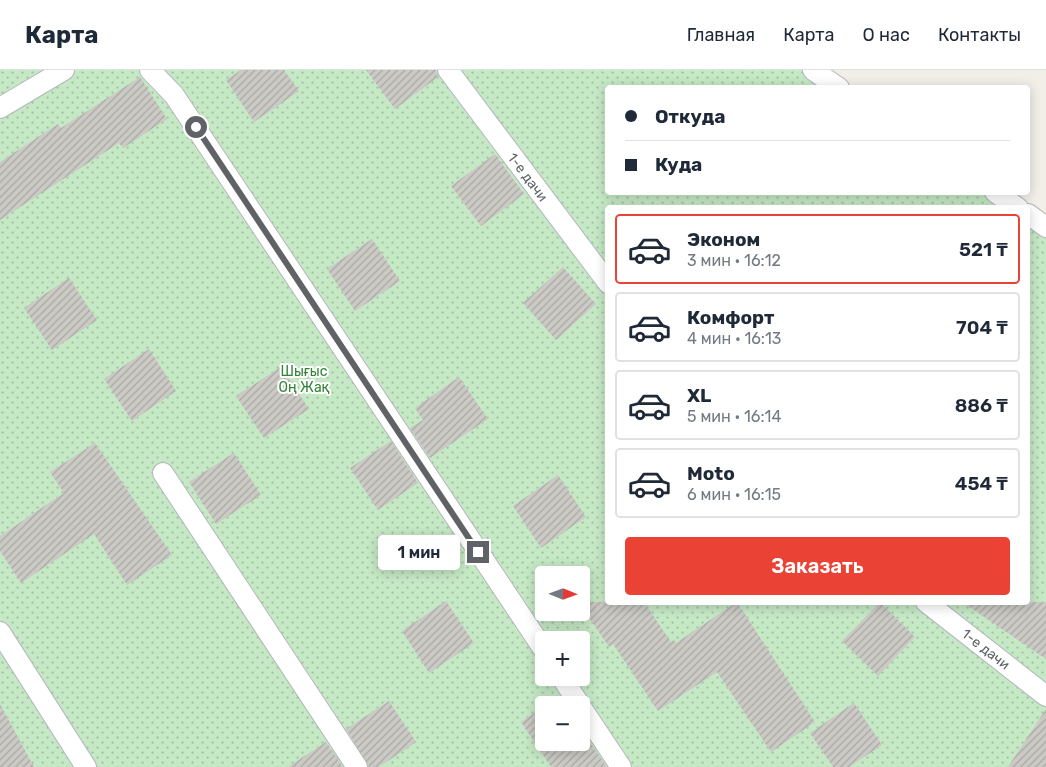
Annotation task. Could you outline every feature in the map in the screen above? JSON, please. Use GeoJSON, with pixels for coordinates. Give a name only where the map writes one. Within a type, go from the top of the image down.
{"type":"FeatureCollection","features":[{"type":"Feature","properties":{"kind":"lane"},"geometry":{"type":"LineString","coordinates":[[0,108],[64,70]]}},
{"type":"Feature","properties":{"kind":"lane"},"geometry":{"type":"LineString","coordinates":[[150,70],[174,95],[535,636]]}},
{"type":"Feature","properties":{"kind":"lane","name":"1-е дачи"},"geometry":{"type":"LineString","coordinates":[[448,70],[605,279]]}},
{"type":"Feature","properties":{"kind":"lane"},"geometry":{"type":"LineString","coordinates":[[813,70],[835,85]]}},
{"type":"Feature","properties":{"kind":"lane"},"geometry":{"type":"LineString","coordinates":[[999,195],[1014,205]]}},
{"type":"Feature","properties":{"kind":"lane"},"geometry":{"type":"LineString","coordinates":[[1030,215],[1046,227]]}},
{"type":"Feature","properties":{"kind":"lane"},"geometry":{"type":"LineString","coordinates":[[163,473],[357,767]]}},
{"type":"Feature","properties":{"kind":"lane","name":"1-е дачи"},"geometry":{"type":"LineString","coordinates":[[930,605],[1046,696]]}},
{"type":"Feature","properties":{"kind":"lane"},"geometry":{"type":"LineString","coordinates":[[0,632],[86,767]]}},
{"type":"Feature","properties":{"kind":"lane"},"geometry":{"type":"LineString","coordinates":[[590,720],[621,767]]}},
{"type":"Feature","properties":{"kind":"green space","name":"Шығыс Оң Жақ"},"geometry":{"type":"Polygon","coordinates":[[[0,70],[828,70],[850,85],[605,85],[605,195],[1007,195],[1022,205],[605,205],[605,605],[1030,605],[1030,211],[1046,223],[1046,767],[0,767],[0,70]]]}},
{"type":"Feature","properties":{"kind":"building"},"geometry":{"type":"Polygon","coordinates":[[[241,70],[284,70],[299,91],[254,122],[226,80],[241,70]]]}},
{"type":"Feature","properties":{"kind":"building"},"geometry":{"type":"Polygon","coordinates":[[[366,70],[436,70],[438,77],[395,109],[366,70]]]}},
{"type":"Feature","properties":{"kind":"building"},"geometry":{"type":"Polygon","coordinates":[[[140,77],[167,119],[123,148],[119,143],[0,220],[0,162],[58,124],[61,128],[140,77]]]}},
{"type":"Feature","properties":{"kind":"building"},"geometry":{"type":"Polygon","coordinates":[[[495,154],[524,194],[481,226],[451,186],[495,154]]]}},
{"type":"Feature","properties":{"kind":"building"},"geometry":{"type":"Polygon","coordinates":[[[372,239],[400,281],[355,311],[327,269],[372,239]]]}},
{"type":"Feature","properties":{"kind":"building"},"geometry":{"type":"Polygon","coordinates":[[[563,267],[596,304],[556,340],[523,303],[563,267]]]}},
{"type":"Feature","properties":{"kind":"building"},"geometry":{"type":"Polygon","coordinates":[[[69,278],[97,320],[52,350],[24,308],[69,278]]]}},
{"type":"Feature","properties":{"kind":"building"},"geometry":{"type":"Polygon","coordinates":[[[149,349],[176,391],[132,421],[104,379],[149,349]]]}},
{"type":"Feature","properties":{"kind":"building"},"geometry":{"type":"Polygon","coordinates":[[[281,367],[309,409],[264,438],[236,396],[281,367]]]}},
{"type":"Feature","properties":{"kind":"building"},"geometry":{"type":"Polygon","coordinates":[[[459,377],[488,419],[430,458],[410,428],[423,420],[415,408],[459,377]]]}},
{"type":"Feature","properties":{"kind":"building"},"geometry":{"type":"Polygon","coordinates":[[[391,441],[418,483],[378,510],[350,468],[391,441]]]}},
{"type":"Feature","properties":{"kind":"building"},"geometry":{"type":"Polygon","coordinates":[[[95,443],[172,555],[127,585],[94,534],[21,583],[0,551],[0,536],[64,493],[50,472],[95,443]]]}},
{"type":"Feature","properties":{"kind":"building"},"geometry":{"type":"Polygon","coordinates":[[[234,453],[261,495],[216,524],[189,482],[234,453]]]}},
{"type":"Feature","properties":{"kind":"building"},"geometry":{"type":"Polygon","coordinates":[[[558,475],[586,517],[541,548],[513,506],[558,475]]]}},
{"type":"Feature","properties":{"kind":"building"},"geometry":{"type":"Polygon","coordinates":[[[446,601],[474,643],[429,673],[402,631],[446,601]]]}},
{"type":"Feature","properties":{"kind":"building"},"geometry":{"type":"Polygon","coordinates":[[[590,602],[605,602],[605,605],[646,605],[671,642],[674,640],[676,643],[733,605],[739,605],[815,722],[771,752],[717,672],[658,711],[613,644],[609,647],[590,619],[590,602]]]}},
{"type":"Feature","properties":{"kind":"building"},"geometry":{"type":"Polygon","coordinates":[[[1030,602],[1046,602],[1046,659],[966,605],[1030,605],[1030,602]]]}},
{"type":"Feature","properties":{"kind":"building"},"geometry":{"type":"Polygon","coordinates":[[[877,605],[883,605],[915,637],[878,676],[842,641],[877,605]]]}},
{"type":"Feature","properties":{"kind":"building"},"geometry":{"type":"Polygon","coordinates":[[[389,701],[416,742],[379,767],[369,767],[346,729],[389,701]]]}},
{"type":"Feature","properties":{"kind":"building"},"geometry":{"type":"Polygon","coordinates":[[[854,703],[882,745],[849,767],[833,767],[810,733],[854,703]]]}},
{"type":"Feature","properties":{"kind":"building"},"geometry":{"type":"Polygon","coordinates":[[[0,704],[34,767],[0,767],[0,704]]]}},
{"type":"Feature","properties":{"kind":"building"},"geometry":{"type":"Polygon","coordinates":[[[1046,709],[1046,767],[1008,767],[1046,709]]]}},
{"type":"Feature","properties":{"kind":"building"},"geometry":{"type":"Polygon","coordinates":[[[535,713],[535,743],[521,722],[535,713]]]}},
{"type":"Feature","properties":{"kind":"building"},"geometry":{"type":"Polygon","coordinates":[[[326,742],[343,767],[288,767],[326,742]]]}},
{"type":"Feature","properties":{"kind":"building"},"geometry":{"type":"Polygon","coordinates":[[[590,742],[607,767],[551,767],[540,751],[590,751],[590,742]]]}},
{"type":"Feature","properties":{"kind":"route"},"geometry":{"type":"LineString","coordinates":[[196,127],[478,552]]}}]}
